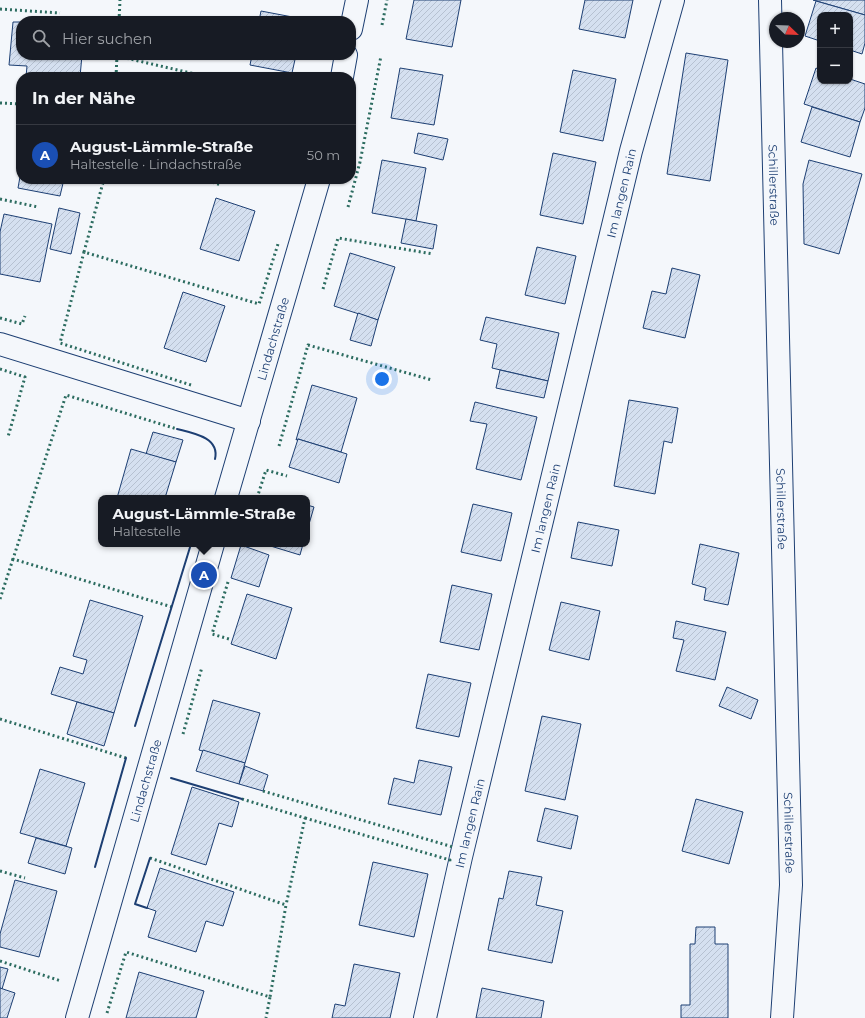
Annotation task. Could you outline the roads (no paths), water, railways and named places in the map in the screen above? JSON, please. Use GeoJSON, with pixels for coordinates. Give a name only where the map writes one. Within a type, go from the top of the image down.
{"type":"FeatureCollection","features":[{"type":"Feature","properties":{"kind":"street"},"geometry":{"type":"LineString","coordinates":[[354,16],[357,0]]}},
{"type":"Feature","properties":{"kind":"street","name":"Im langen Rain"},"geometry":{"type":"LineString","coordinates":[[425,1018],[461,857],[626,175],[673,0]]}},
{"type":"Feature","properties":{"kind":"street","name":"Schillerstraße"},"geometry":{"type":"LineString","coordinates":[[770,0],[791,885],[782,1018]]}},
{"type":"Feature","properties":{"kind":"street"},"geometry":{"type":"LineString","coordinates":[[343,72],[345,60]]}},
{"type":"Feature","properties":{"kind":"street","name":"Lindachstraße"},"geometry":{"type":"LineString","coordinates":[[227,495],[318,184]]}},
{"type":"Feature","properties":{"kind":"street"},"geometry":{"type":"LineString","coordinates":[[0,344],[249,421]]}},
{"type":"Feature","properties":{"kind":"street","name":"Lindachstraße"},"geometry":{"type":"LineString","coordinates":[[77,1018],[212,547]]}},
{"type":"Feature","properties":{"kind":"place","name":"August-Lämmle-Straße"},"geometry":{"type":"Point","coordinates":[204,575]}}]}
